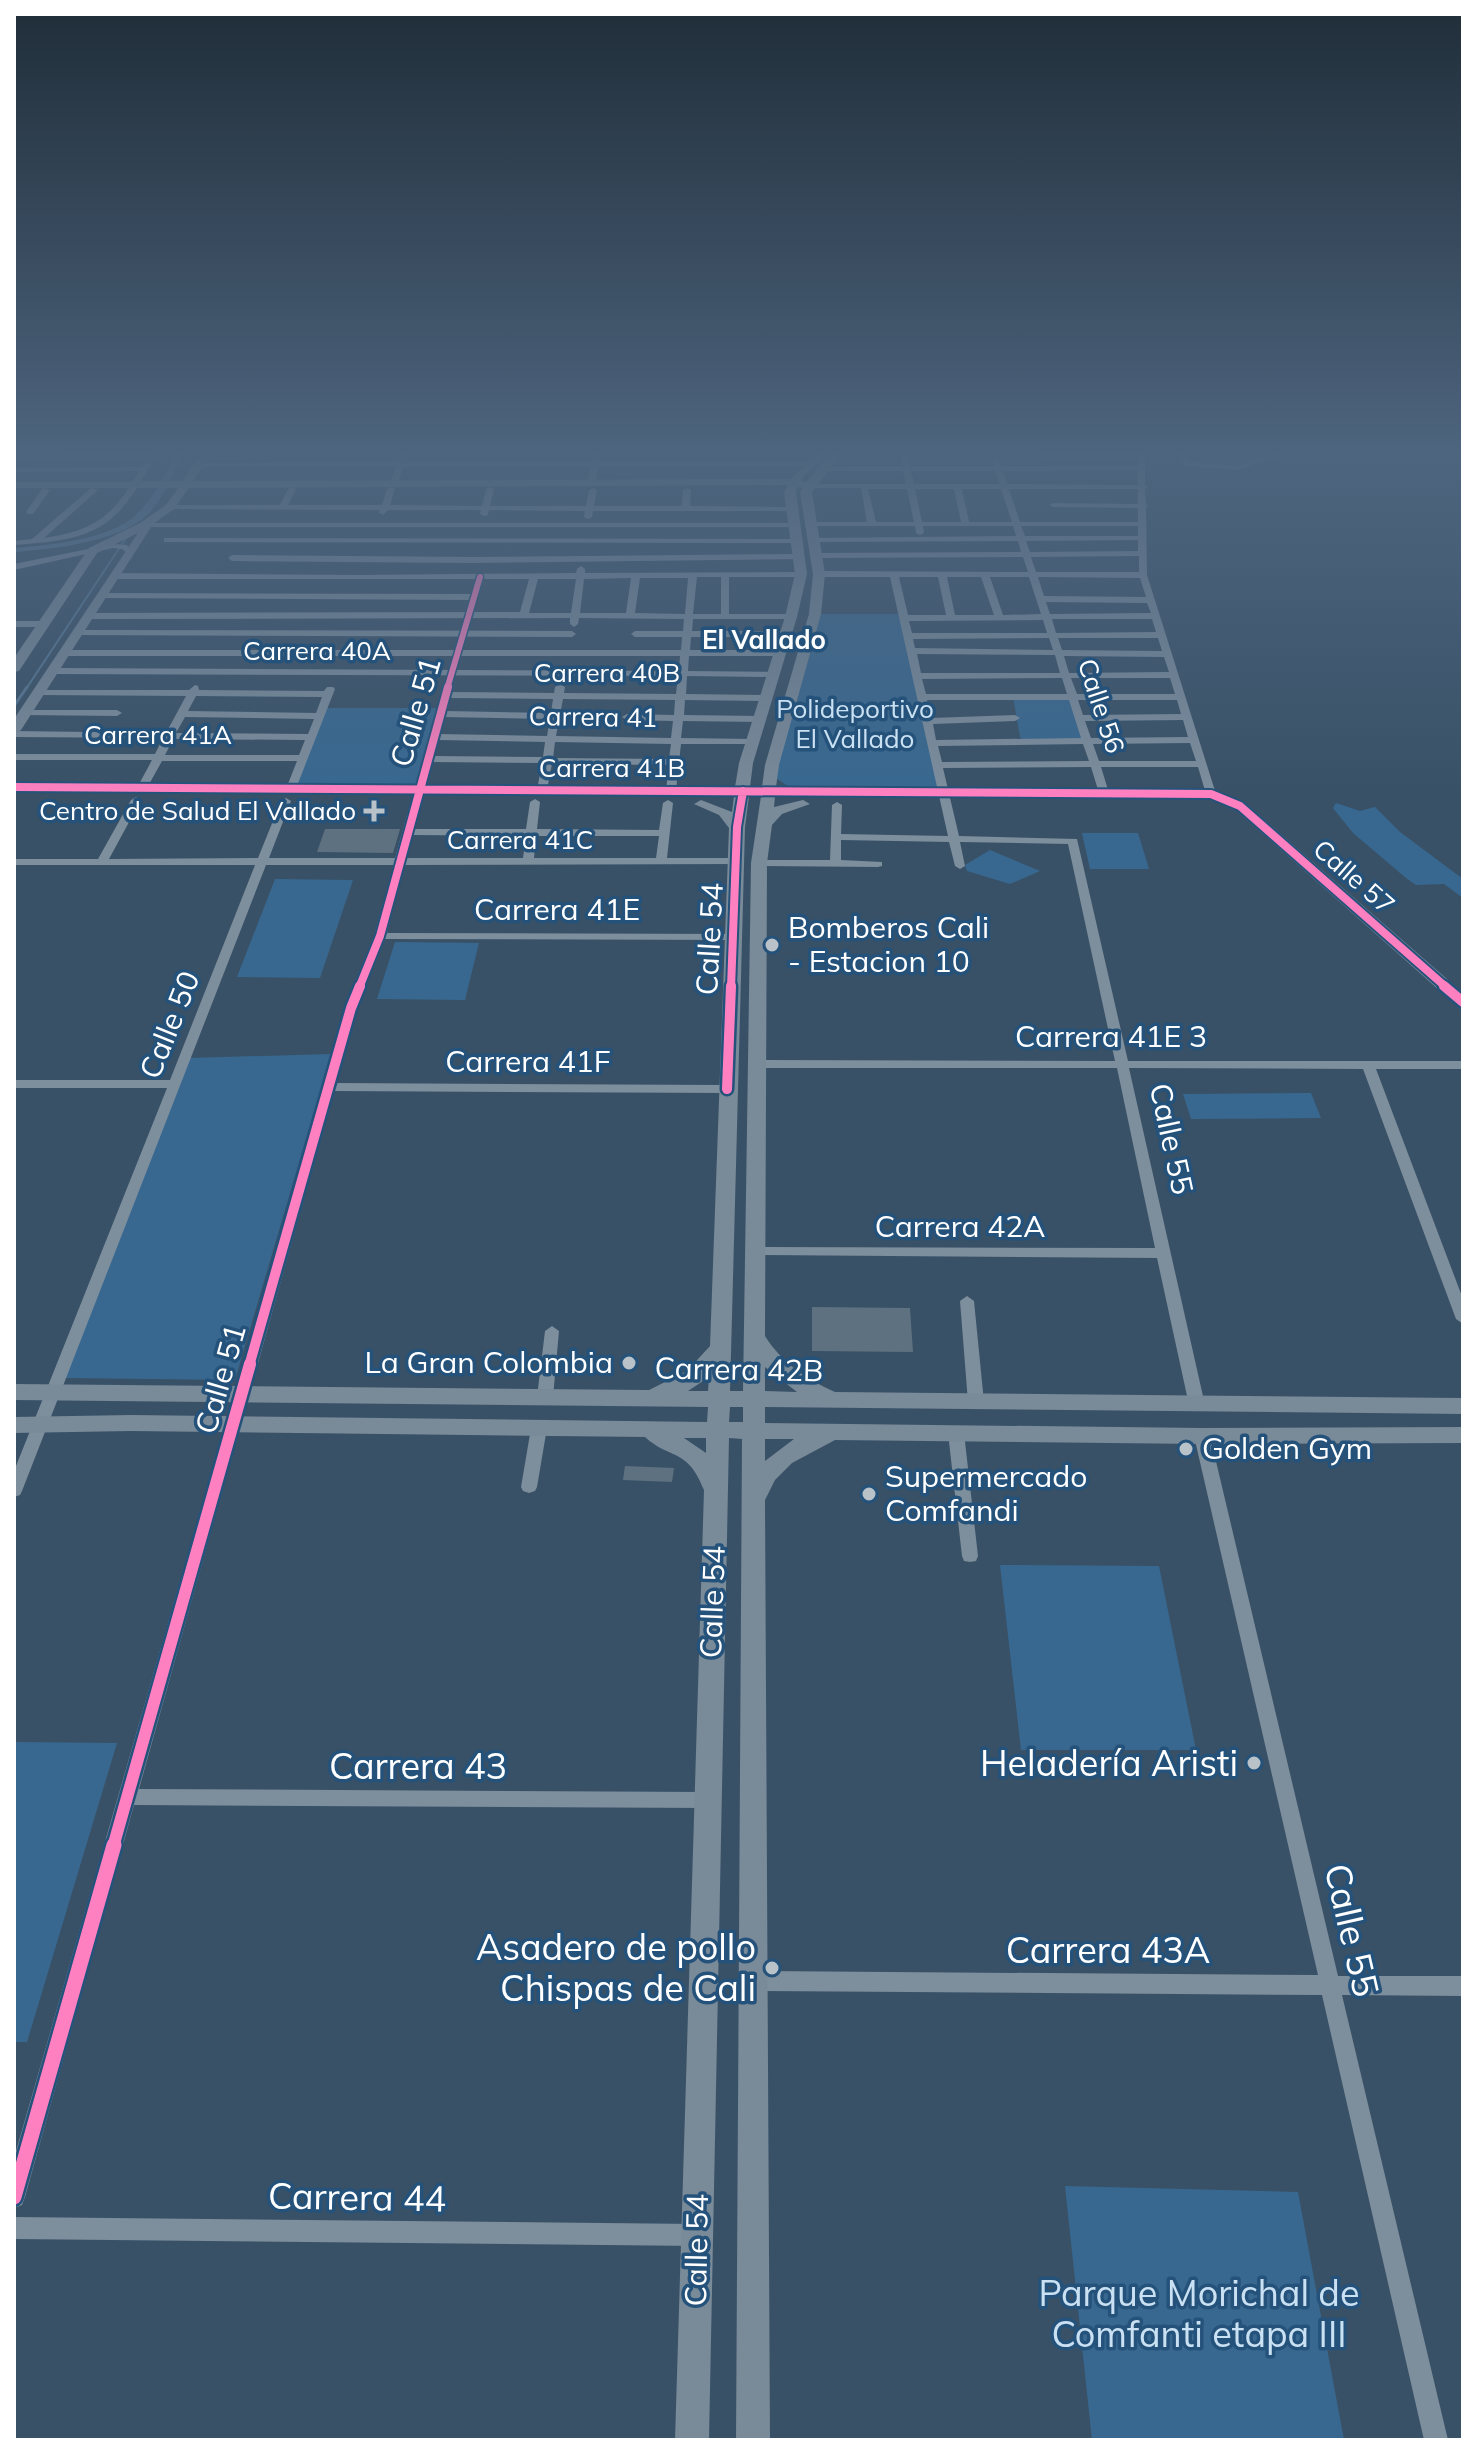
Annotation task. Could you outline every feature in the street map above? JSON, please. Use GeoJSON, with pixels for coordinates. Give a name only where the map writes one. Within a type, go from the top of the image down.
{"type":"FeatureCollection","features":[{"type":"Feature","properties":{"kind":"main road"},"geometry":{"type":"LineString","coordinates":[[14,668],[83,567]]}},
{"type":"Feature","properties":{"kind":"main road"},"geometry":{"type":"LineString","coordinates":[[14,732],[121,567]]}},
{"type":"Feature","properties":{"kind":"main road","name":"Calle 54"},"geometry":{"type":"LineString","coordinates":[[692,2440],[727,1089],[737,827],[745,768],[791,617],[801,567]]}},
{"type":"Feature","properties":{"kind":"main road","name":"Calle 54"},"geometry":{"type":"LineString","coordinates":[[753,2440],[753,1519],[759,863],[771,768],[815,614],[817,567]]}},
{"type":"Feature","properties":{"kind":"main road"},"geometry":{"type":"LineString","coordinates":[[711,790],[745,768],[771,768],[779,782],[803,798],[777,811],[762,826]]}},
{"type":"Feature","properties":{"kind":"main road","name":"Carrera 41B"},"geometry":{"type":"LineString","coordinates":[[14,787],[139,794],[669,797],[711,790],[742,798]]}},
{"type":"Feature","properties":{"kind":"main road","name":"Carrera 41B"},"geometry":{"type":"LineString","coordinates":[[803,798],[837,805],[1104,793],[1211,794]]}},
{"type":"Feature","properties":{"kind":"main road","name":"Carrera 41B"},"geometry":{"type":"LineString","coordinates":[[14,800],[139,794]]}},
{"type":"Feature","properties":{"kind":"main road","name":"Calle 57"},"geometry":{"type":"LineString","coordinates":[[1211,794],[1240,806],[1463,1002]]}},
{"type":"Feature","properties":{"kind":"main road","name":"Carrera 41B"},"geometry":{"type":"LineString","coordinates":[[669,797],[701,804],[742,798],[803,798],[1240,806]]}},
{"type":"Feature","properties":{"kind":"main road"},"geometry":{"type":"LineString","coordinates":[[701,804],[724,812],[737,827]]}},
{"type":"Feature","properties":{"kind":"main road"},"geometry":{"type":"LineString","coordinates":[[642,1398],[677,1388],[692,1379],[714,1358],[723,1333]]}},
{"type":"Feature","properties":{"kind":"main road"},"geometry":{"type":"LineString","coordinates":[[755,1337],[763,1351],[787,1375],[839,1402]]}},
{"type":"Feature","properties":{"kind":"main road","name":"Carrera 42B"},"geometry":{"type":"LineString","coordinates":[[14,1392],[1463,1406]]}},
{"type":"Feature","properties":{"kind":"main road"},"geometry":{"type":"LineString","coordinates":[[563,1430],[548,1420],[547,1410],[554,1401],[575,1396]]}},
{"type":"Feature","properties":{"kind":"main road","name":"Carrera 42B"},"geometry":{"type":"LineString","coordinates":[[14,1425],[233,1424],[1202,1436],[1463,1435]]}},
{"type":"Feature","properties":{"kind":"main road"},"geometry":{"type":"LineString","coordinates":[[632,1430],[666,1439],[694,1454],[708,1469],[716,1494]]}},
{"type":"Feature","properties":{"kind":"main road"},"geometry":{"type":"LineString","coordinates":[[753,1519],[757,1493],[770,1470],[800,1446],[841,1432]]}},
{"type":"Feature","properties":{"kind":"street"},"geometry":{"type":"LineString","coordinates":[[360,578],[364,567]]}},
{"type":"Feature","properties":{"kind":"street"},"geometry":{"type":"LineString","coordinates":[[468,577],[470,567]]}},
{"type":"Feature","properties":{"kind":"street"},"geometry":{"type":"LineString","coordinates":[[528,862],[565,653],[572,634],[582,567]]}},
{"type":"Feature","properties":{"kind":"street"},"geometry":{"type":"LineString","coordinates":[[927,567],[929,574]]}},
{"type":"Feature","properties":{"kind":"street","name":"Calle 56"},"geometry":{"type":"LineString","coordinates":[[1030,567],[1104,793]]}},
{"type":"Feature","properties":{"kind":"street"},"geometry":{"type":"LineString","coordinates":[[1143,567],[1143,575],[1211,794]]}},
{"type":"Feature","properties":{"kind":"street"},"geometry":{"type":"LineString","coordinates":[[115,576],[373,578],[801,574]]}},
{"type":"Feature","properties":{"kind":"street"},"geometry":{"type":"LineString","coordinates":[[819,574],[1143,575]]}},
{"type":"Feature","properties":{"kind":"street"},"geometry":{"type":"LineString","coordinates":[[894,574],[960,866]]}},
{"type":"Feature","properties":{"kind":"street"},"geometry":{"type":"LineString","coordinates":[[942,574],[951,618]]}},
{"type":"Feature","properties":{"kind":"street"},"geometry":{"type":"LineString","coordinates":[[631,653],[635,634],[636,575]]}},
{"type":"Feature","properties":{"kind":"street"},"geometry":{"type":"LineString","coordinates":[[661,862],[693,575]]}},
{"type":"Feature","properties":{"kind":"street"},"geometry":{"type":"LineString","coordinates":[[725,575],[725,616]]}},
{"type":"Feature","properties":{"kind":"street"},"geometry":{"type":"LineString","coordinates":[[985,575],[999,617]]}},
{"type":"Feature","properties":{"kind":"street"},"geometry":{"type":"LineString","coordinates":[[524,615],[534,576]]}},
{"type":"Feature","properties":{"kind":"street"},"geometry":{"type":"LineString","coordinates":[[102,862],[160,757],[220,633],[232,617],[249,577]]}},
{"type":"Feature","properties":{"kind":"street","name":"Calle 51"},"geometry":{"type":"LineString","coordinates":[[14,2197],[351,1008],[380,936],[480,577]]}},
{"type":"Feature","properties":{"kind":"street","name":"Calle 50"},"geometry":{"type":"LineString","coordinates":[[14,1491],[373,578]]}},
{"type":"Feature","properties":{"kind":"street"},"geometry":{"type":"LineString","coordinates":[[101,596],[474,597]]}},
{"type":"Feature","properties":{"kind":"street"},"geometry":{"type":"LineString","coordinates":[[1041,599],[1151,600]]}},
{"type":"Feature","properties":{"kind":"street"},"geometry":{"type":"LineString","coordinates":[[89,616],[791,617]]}},
{"type":"Feature","properties":{"kind":"street"},"geometry":{"type":"LineString","coordinates":[[904,618],[1156,616]]}},
{"type":"Feature","properties":{"kind":"street"},"geometry":{"type":"LineString","coordinates":[[14,624],[44,624]]}},
{"type":"Feature","properties":{"kind":"street"},"geometry":{"type":"LineString","coordinates":[[78,633],[572,634]]}},
{"type":"Feature","properties":{"kind":"street"},"geometry":{"type":"LineString","coordinates":[[635,634],[786,634]]}},
{"type":"Feature","properties":{"kind":"street"},"geometry":{"type":"LineString","coordinates":[[907,636],[1162,635]]}},
{"type":"Feature","properties":{"kind":"street"},"geometry":{"type":"LineString","coordinates":[[911,651],[1168,654]]}},
{"type":"Feature","properties":{"kind":"street"},"geometry":{"type":"LineString","coordinates":[[65,653],[780,653]]}},
{"type":"Feature","properties":{"kind":"street","name":"Carrera 40A"},"geometry":{"type":"LineString","coordinates":[[53,671],[774,674]]}},
{"type":"Feature","properties":{"kind":"street"},"geometry":{"type":"LineString","coordinates":[[916,676],[1174,675]]}},
{"type":"Feature","properties":{"kind":"street"},"geometry":{"type":"LineString","coordinates":[[39,692],[328,694]]}},
{"type":"Feature","properties":{"kind":"street","name":"Carrera 40B"},"geometry":{"type":"LineString","coordinates":[[446,695],[767,698]]}},
{"type":"Feature","properties":{"kind":"street"},"geometry":{"type":"LineString","coordinates":[[921,697],[1181,697]]}},
{"type":"Feature","properties":{"kind":"street"},"geometry":{"type":"LineString","coordinates":[[1013,697],[1021,742]]}},
{"type":"Feature","properties":{"kind":"street"},"geometry":{"type":"LineString","coordinates":[[26,713],[117,713]]}},
{"type":"Feature","properties":{"kind":"street"},"geometry":{"type":"LineString","coordinates":[[182,714],[319,716]]}},
{"type":"Feature","properties":{"kind":"street"},"geometry":{"type":"LineString","coordinates":[[440,714],[555,716]]}},
{"type":"Feature","properties":{"kind":"street"},"geometry":{"type":"LineString","coordinates":[[627,717],[760,719]]}},
{"type":"Feature","properties":{"kind":"street"},"geometry":{"type":"LineString","coordinates":[[1079,718],[1187,717]]}},
{"type":"Feature","properties":{"kind":"street"},"geometry":{"type":"LineString","coordinates":[[926,721],[1015,718]]}},
{"type":"Feature","properties":{"kind":"street"},"geometry":{"type":"LineString","coordinates":[[14,732],[311,737]]}},
{"type":"Feature","properties":{"kind":"street","name":"Carrera 41"},"geometry":{"type":"LineString","coordinates":[[433,737],[752,742]]}},
{"type":"Feature","properties":{"kind":"street"},"geometry":{"type":"LineString","coordinates":[[931,743],[1194,740]]}},
{"type":"Feature","properties":{"kind":"street","name":"Carrera 41A"},"geometry":{"type":"LineString","coordinates":[[14,757],[303,758]]}},
{"type":"Feature","properties":{"kind":"street"},"geometry":{"type":"LineString","coordinates":[[427,759],[674,762]]}},
{"type":"Feature","properties":{"kind":"street"},"geometry":{"type":"LineString","coordinates":[[936,765],[1201,764]]}},
{"type":"Feature","properties":{"kind":"street"},"geometry":{"type":"LineString","coordinates":[[835,863],[837,805]]}},
{"type":"Feature","properties":{"kind":"street"},"geometry":{"type":"LineString","coordinates":[[408,832],[664,833]]}},
{"type":"Feature","properties":{"kind":"street"},"geometry":{"type":"LineString","coordinates":[[836,837],[954,837]]}},
{"type":"Feature","properties":{"kind":"street","name":"Calle 55"},"geometry":{"type":"LineString","coordinates":[[954,837],[1073,841],[1197,1405]]}},
{"type":"Feature","properties":{"kind":"street","name":"Carrera 41C"},"geometry":{"type":"LineString","coordinates":[[14,862],[737,861]]}},
{"type":"Feature","properties":{"kind":"street"},"geometry":{"type":"LineString","coordinates":[[759,863],[878,864]]}},
{"type":"Feature","properties":{"kind":"street","name":"Carrera 41E"},"geometry":{"type":"LineString","coordinates":[[380,936],[734,937]]}},
{"type":"Feature","properties":{"kind":"street","name":"Carrera 41E 3"},"geometry":{"type":"LineString","coordinates":[[759,1064],[1122,1062],[1463,1065]]}},
{"type":"Feature","properties":{"kind":"street"},"geometry":{"type":"LineString","coordinates":[[1368,1064],[1463,1319]]}},
{"type":"Feature","properties":{"kind":"street"},"geometry":{"type":"LineString","coordinates":[[14,1084],[175,1084]]}},
{"type":"Feature","properties":{"kind":"street","name":"Carrera 41F"},"geometry":{"type":"LineString","coordinates":[[329,1087],[727,1089]]}},
{"type":"Feature","properties":{"kind":"street","name":"Carrera 42A"},"geometry":{"type":"LineString","coordinates":[[756,1252],[1163,1253]]}},
{"type":"Feature","properties":{"kind":"street"},"geometry":{"type":"LineString","coordinates":[[967,1301],[976,1402]]}},
{"type":"Feature","properties":{"kind":"street"},"geometry":{"type":"LineString","coordinates":[[545,1397],[552,1331]]}},
{"type":"Feature","properties":{"kind":"street"},"geometry":{"type":"LineString","coordinates":[[529,1487],[539,1428]]}},
{"type":"Feature","properties":{"kind":"street"},"geometry":{"type":"LineString","coordinates":[[956,1433],[970,1556]]}},
{"type":"Feature","properties":{"kind":"street","name":"Calle 55"},"geometry":{"type":"LineString","coordinates":[[1202,1436],[1436,2440]]}},
{"type":"Feature","properties":{"kind":"street","name":"Carrera 43"},"geometry":{"type":"LineString","coordinates":[[127,1797],[708,1800]]}},
{"type":"Feature","properties":{"kind":"street","name":"Carrera 43A"},"geometry":{"type":"LineString","coordinates":[[753,1981],[1463,1986]]}},
{"type":"Feature","properties":{"kind":"street","name":"Carrera 44"},"geometry":{"type":"LineString","coordinates":[[14,2228],[698,2235]]}},
{"type":"Feature","properties":{"kind":"green space","name":"Polideportivo El Vallado"},"geometry":{"type":"Polygon","coordinates":[[[815,614],[903,614],[942,793],[794,790],[774,777],[815,614]]]}},
{"type":"Feature","properties":{"kind":"green space"},"geometry":{"type":"Polygon","coordinates":[[[1013,697],[1073,697],[1087,741],[1021,742],[1013,697]]]}},
{"type":"Feature","properties":{"kind":"green space"},"geometry":{"type":"Polygon","coordinates":[[[322,708],[442,708],[419,789],[291,789],[322,708]]]}},
{"type":"Feature","properties":{"kind":"green space"},"geometry":{"type":"Polygon","coordinates":[[[1336,803],[1360,811],[1375,807],[1400,832],[1463,879],[1463,898],[1444,884],[1416,885],[1406,878],[1353,833],[1333,808],[1336,803]]]}},
{"type":"Feature","properties":{"kind":"green space"},"geometry":{"type":"Polygon","coordinates":[[[1082,833],[1138,833],[1149,869],[1090,869],[1082,833]]]}},
{"type":"Feature","properties":{"kind":"green space"},"geometry":{"type":"Polygon","coordinates":[[[990,850],[1040,871],[1010,884],[967,871],[965,865],[990,850]]]}},
{"type":"Feature","properties":{"kind":"green space"},"geometry":{"type":"Polygon","coordinates":[[[275,879],[353,880],[320,978],[237,977],[275,879]]]}},
{"type":"Feature","properties":{"kind":"green space"},"geometry":{"type":"Polygon","coordinates":[[[395,942],[479,943],[465,1000],[377,999],[395,942]]]}},
{"type":"Feature","properties":{"kind":"green space"},"geometry":{"type":"Polygon","coordinates":[[[331,1054],[235,1380],[65,1378],[189,1058],[331,1054]]]}},
{"type":"Feature","properties":{"kind":"green space"},"geometry":{"type":"Polygon","coordinates":[[[1311,1093],[1321,1118],[1191,1119],[1183,1094],[1311,1093]]]}},
{"type":"Feature","properties":{"kind":"green space"},"geometry":{"type":"Polygon","coordinates":[[[1000,1565],[1159,1566],[1196,1750],[1021,1750],[1000,1565]]]}},
{"type":"Feature","properties":{"kind":"green space"},"geometry":{"type":"Polygon","coordinates":[[[14,1742],[117,1743],[27,2042],[14,2042],[14,1742]]]}},
{"type":"Feature","properties":{"kind":"green space","name":"Parque Morichal de Comfanti etapa III"},"geometry":{"type":"Polygon","coordinates":[[[1065,2186],[1298,2192],[1344,2440],[1092,2440],[1065,2186]]]}},
{"type":"Feature","properties":{"kind":"building"},"geometry":{"type":"Polygon","coordinates":[[[325,829],[400,829],[393,853],[317,852],[325,829]]]}},
{"type":"Feature","properties":{"kind":"building"},"geometry":{"type":"Polygon","coordinates":[[[812,1307],[910,1308],[913,1352],[812,1351],[812,1307]]]}},
{"type":"Feature","properties":{"kind":"building"},"geometry":{"type":"Polygon","coordinates":[[[625,1466],[674,1468],[672,1482],[623,1480],[625,1466]]]}},
{"type":"Feature","properties":{"kind":"waterway"},"geometry":{"type":"LineString","coordinates":[[26,689],[107,567]]}},
{"type":"Feature","properties":{"kind":"waterway"},"geometry":{"type":"LineString","coordinates":[[14,706],[27,687]]}},
{"type":"Feature","properties":{"kind":"cycle path"},"geometry":{"type":"LineString","coordinates":[[14,2197],[351,1008],[380,936],[480,577]]}},
{"type":"Feature","properties":{"kind":"cycle path"},"geometry":{"type":"LineString","coordinates":[[14,787],[1211,794],[1240,806],[1463,1002]]}},
{"type":"Feature","properties":{"kind":"cycle path"},"geometry":{"type":"LineString","coordinates":[[727,1089],[737,827],[743,791]]}},
{"type":"Feature","properties":{"kind":"place","name":"Centro de Salud El Vallado"},"geometry":{"type":"Point","coordinates":[374,811]}},
{"type":"Feature","properties":{"kind":"place","name":"Bomberos Cali - Estacion 10"},"geometry":{"type":"Point","coordinates":[772,945]}},
{"type":"Feature","properties":{"kind":"place","name":"La Gran Colombia"},"geometry":{"type":"Point","coordinates":[629,1363]}},
{"type":"Feature","properties":{"kind":"place","name":"Golden Gym"},"geometry":{"type":"Point","coordinates":[1186,1449]}},
{"type":"Feature","properties":{"kind":"place","name":"Supermercado Comfandi"},"geometry":{"type":"Point","coordinates":[869,1494]}},
{"type":"Feature","properties":{"kind":"place","name":"Heladería Aristi"},"geometry":{"type":"Point","coordinates":[1254,1763]}},
{"type":"Feature","properties":{"kind":"place","name":"Asadero de pollo Chispas de Cali"},"geometry":{"type":"Point","coordinates":[772,1968]}},
{"type":"Feature","properties":{"kind":"district","name":"El Vallado"},"geometry":{"type":"Point","coordinates":[764,640]}}]}
